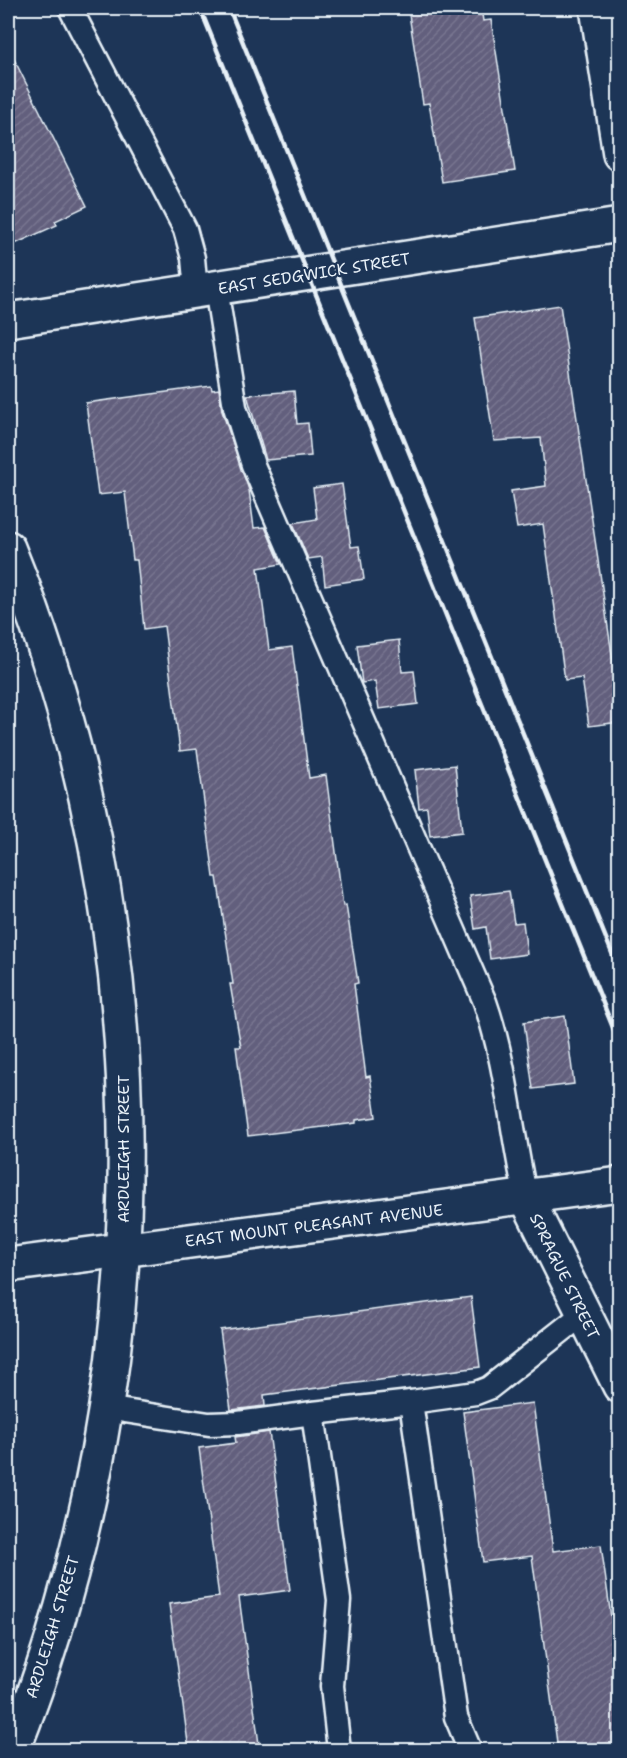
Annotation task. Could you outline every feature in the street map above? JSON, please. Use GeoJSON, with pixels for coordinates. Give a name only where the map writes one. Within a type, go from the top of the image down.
{"type":"FeatureCollection","features":[{"type":"Feature","properties":{"kind":"street"},"geometry":{"type":"LineString","coordinates":[[597,8],[620,154]]}},
{"type":"Feature","properties":{"kind":"street","name":"EAST SEDGWICK STREET"},"geometry":{"type":"LineString","coordinates":[[8,320],[620,225]]}},
{"type":"Feature","properties":{"kind":"street","name":"ARDLEIGH STREET"},"geometry":{"type":"LineString","coordinates":[[8,548],[36,619],[65,709],[90,810],[118,992],[124,1078],[126,1165],[123,1250],[105,1408],[61,1605],[14,1731]]}},
{"type":"Feature","properties":{"kind":"street","name":"EAST MOUNT PLEASANT AVENUE"},"geometry":{"type":"LineString","coordinates":[[8,1265],[620,1184]]}},
{"type":"Feature","properties":{"kind":"street","name":"SPRAGUE STREET"},"geometry":{"type":"LineString","coordinates":[[526,1197],[620,1386]]}},
{"type":"Feature","properties":{"kind":"lane"},"geometry":{"type":"LineString","coordinates":[[70,8],[185,229],[193,258],[206,290],[235,407],[253,465],[492,1022],[526,1197]]}},
{"type":"Feature","properties":{"kind":"lane"},"geometry":{"type":"LineString","coordinates":[[105,1408],[209,1424],[238,1423],[476,1393],[489,1388],[583,1314]]}},
{"type":"Feature","properties":{"kind":"lane"},"geometry":{"type":"LineString","coordinates":[[411,1402],[456,1717],[470,1750]]}},
{"type":"Feature","properties":{"kind":"lane"},"geometry":{"type":"LineString","coordinates":[[313,1413],[339,1600],[332,1686],[339,1750]]}},
{"type":"Feature","properties":{"kind":"building"},"geometry":{"type":"Polygon","coordinates":[[[408,8],[481,8],[483,21],[491,20],[515,171],[442,182],[429,103],[423,104],[408,8]]]}},
{"type":"Feature","properties":{"kind":"building"},"geometry":{"type":"Polygon","coordinates":[[[8,47],[87,206],[55,221],[57,225],[8,247],[8,47]]]}},
{"type":"Feature","properties":{"kind":"building"},"geometry":{"type":"Polygon","coordinates":[[[560,305],[620,708],[620,722],[589,726],[582,678],[565,680],[543,524],[517,528],[511,491],[546,486],[541,438],[494,441],[475,318],[560,305]]]}},
{"type":"Feature","properties":{"kind":"building"},"geometry":{"type":"Polygon","coordinates":[[[211,386],[212,390],[219,389],[222,411],[249,490],[254,528],[265,527],[281,564],[258,568],[269,650],[292,647],[309,778],[326,775],[343,906],[346,905],[358,983],[354,984],[366,1077],[370,1076],[376,1117],[356,1120],[356,1123],[248,1136],[236,1047],[241,1047],[230,984],[233,984],[217,877],[214,877],[197,749],[180,751],[164,626],[144,629],[137,560],[133,560],[125,492],[98,495],[86,403],[211,386]]]}},
{"type":"Feature","properties":{"kind":"building"},"geometry":{"type":"Polygon","coordinates":[[[294,391],[297,424],[308,423],[311,456],[266,460],[247,395],[294,391]]]}},
{"type":"Feature","properties":{"kind":"building"},"geometry":{"type":"Polygon","coordinates":[[[342,484],[351,547],[359,546],[364,579],[325,585],[322,557],[308,559],[293,523],[317,519],[313,488],[342,484]]]}},
{"type":"Feature","properties":{"kind":"building"},"geometry":{"type":"Polygon","coordinates":[[[399,640],[402,672],[414,671],[418,704],[379,709],[375,681],[362,683],[357,645],[399,640]]]}},
{"type":"Feature","properties":{"kind":"building"},"geometry":{"type":"Polygon","coordinates":[[[455,765],[462,832],[430,836],[427,807],[419,808],[415,770],[455,765]]]}},
{"type":"Feature","properties":{"kind":"building"},"geometry":{"type":"Polygon","coordinates":[[[509,891],[514,923],[523,922],[527,954],[490,959],[486,927],[475,929],[470,896],[509,891]]]}},
{"type":"Feature","properties":{"kind":"building"},"geometry":{"type":"Polygon","coordinates":[[[565,1016],[574,1084],[533,1089],[524,1022],[565,1016]]]}},
{"type":"Feature","properties":{"kind":"building"},"geometry":{"type":"Polygon","coordinates":[[[471,1297],[480,1367],[264,1395],[265,1406],[231,1410],[220,1330],[471,1297]]]}},
{"type":"Feature","properties":{"kind":"building"},"geometry":{"type":"Polygon","coordinates":[[[533,1403],[553,1551],[601,1545],[620,1682],[620,1750],[558,1750],[532,1556],[483,1562],[463,1412],[533,1403]]]}},
{"type":"Feature","properties":{"kind":"building"},"geometry":{"type":"Polygon","coordinates":[[[269,1432],[290,1590],[239,1597],[259,1744],[189,1750],[169,1604],[219,1597],[199,1448],[236,1443],[235,1437],[269,1432]]]}},
{"type":"Feature","properties":{"kind":"railway"},"geometry":{"type":"LineString","coordinates":[[200,8],[620,1045]]}},
{"type":"Feature","properties":{"kind":"railway"},"geometry":{"type":"LineString","coordinates":[[229,8],[620,973]]}}]}
